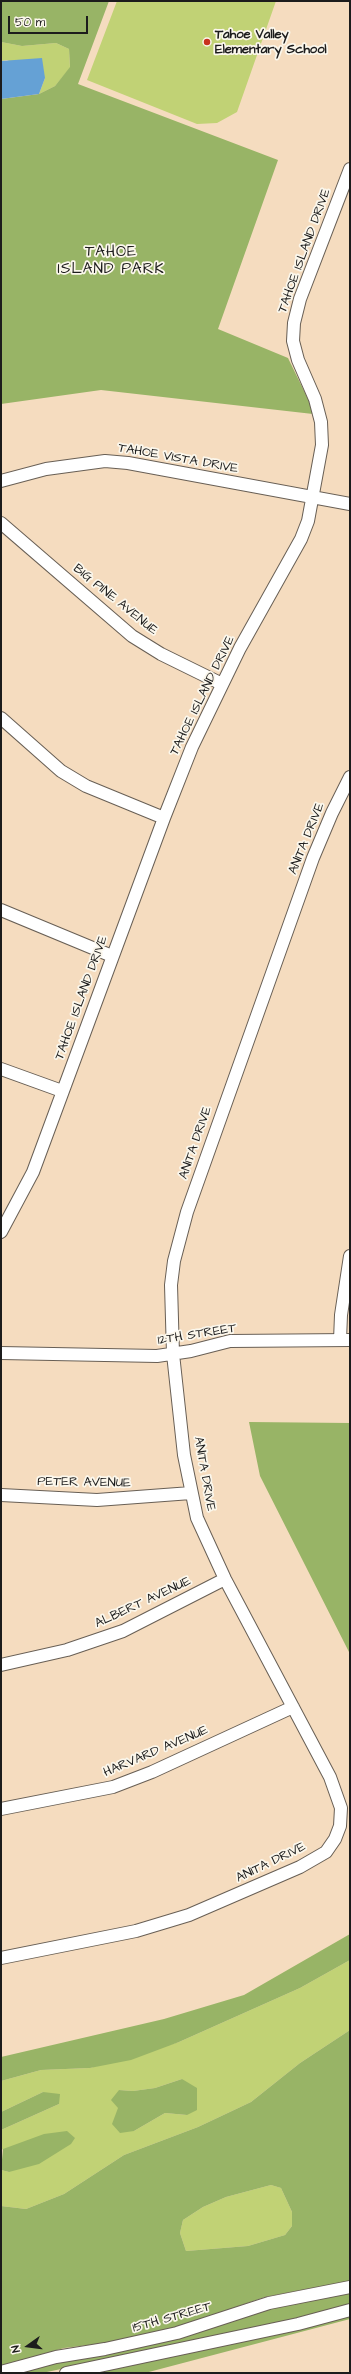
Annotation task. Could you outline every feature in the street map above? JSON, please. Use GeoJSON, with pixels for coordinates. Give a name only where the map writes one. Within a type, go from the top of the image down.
{"type":"FeatureCollection","features":[{"type":"Feature","properties":{"kind":"street","name":"TAHOE ISLAND DRIVE"},"geometry":{"type":"LineString","coordinates":[[1,1232],[33,1172],[112,956],[192,747],[222,684],[301,539],[314,498],[322,445],[321,422],[315,399],[298,360],[293,341],[294,323],[300,299],[350,169]]}},
{"type":"Feature","properties":{"kind":"street","name":"TAHOE VISTA DRIVE"},"geometry":{"type":"LineString","coordinates":[[1,481],[46,469],[105,461],[128,463],[350,504]]}},
{"type":"Feature","properties":{"kind":"street","name":"BIG PINE AVENUE"},"geometry":{"type":"LineString","coordinates":[[1,523],[132,636],[161,654],[222,684]]}},
{"type":"Feature","properties":{"kind":"street"},"geometry":{"type":"LineString","coordinates":[[1,718],[61,771],[86,786],[164,818]]}},
{"type":"Feature","properties":{"kind":"street","name":"ANITA DRIVE"},"geometry":{"type":"LineString","coordinates":[[1,1958],[136,1931],[189,1915],[269,1882],[326,1852],[335,1839],[340,1826],[341,1808],[330,1776],[225,1579],[202,1530],[191,1493],[173,1354],[171,1315],[174,1261],[187,1212],[313,858],[332,813],[350,777]]}},
{"type":"Feature","properties":{"kind":"street"},"geometry":{"type":"LineString","coordinates":[[1,910],[112,956]]}},
{"type":"Feature","properties":{"kind":"street"},"geometry":{"type":"LineString","coordinates":[[1,1068],[62,1091]]}},
{"type":"Feature","properties":{"kind":"street"},"geometry":{"type":"LineString","coordinates":[[345,1340],[341,1315],[350,1256]]}},
{"type":"Feature","properties":{"kind":"street","name":"12TH STREET"},"geometry":{"type":"LineString","coordinates":[[1,1353],[157,1356],[173,1354],[230,1341],[345,1340]]}},
{"type":"Feature","properties":{"kind":"street","name":"PETER AVENUE"},"geometry":{"type":"LineString","coordinates":[[1,1495],[97,1500],[191,1493]]}},
{"type":"Feature","properties":{"kind":"street","name":"ALBERT AVENUE"},"geometry":{"type":"LineString","coordinates":[[1,1665],[67,1650],[124,1631],[225,1579]]}},
{"type":"Feature","properties":{"kind":"street","name":"HARVARD AVENUE"},"geometry":{"type":"LineString","coordinates":[[1,1809],[113,1787],[152,1772],[293,1707]]}},
{"type":"Feature","properties":{"kind":"street","name":"15TH STREET"},"geometry":{"type":"LineString","coordinates":[[1,2372],[56,2357],[105,2349],[178,2334],[269,2303],[350,2287]]}},
{"type":"Feature","properties":{"kind":"street"},"geometry":{"type":"LineString","coordinates":[[66,2373],[298,2324],[350,2310]]}},
{"type":"Feature","properties":{"kind":"green space"},"geometry":{"type":"Polygon","coordinates":[[[1,1],[109,1],[78,84],[278,160],[218,329],[288,358],[309,401],[313,414],[101,390],[1,404],[1,99],[39,94],[55,86],[70,67],[69,49],[56,43],[22,46],[1,42],[1,1]]]}},
{"type":"Feature","properties":{"kind":"green space","name":"Tahoe Valley Elementary School"},"geometry":{"type":"Polygon","coordinates":[[[117,1],[276,1],[237,112],[217,123],[197,124],[87,80],[117,1]]]}},
{"type":"Feature","properties":{"kind":"green space"},"geometry":{"type":"Polygon","coordinates":[[[1,42],[22,46],[56,43],[69,49],[70,68],[55,86],[39,94],[45,78],[7,60],[1,61],[1,42]]]}},
{"type":"Feature","properties":{"kind":"green space"},"geometry":{"type":"Polygon","coordinates":[[[249,1422],[350,1423],[350,1654],[260,1476],[249,1422]]]}},
{"type":"Feature","properties":{"kind":"green space"},"geometry":{"type":"Polygon","coordinates":[[[350,1934],[350,1960],[300,1988],[179,2042],[131,2060],[90,2068],[41,2070],[1,2081],[1,2057],[164,2019],[244,1995],[350,1934]]]}},
{"type":"Feature","properties":{"kind":"green space"},"geometry":{"type":"Polygon","coordinates":[[[350,1960],[350,2030],[300,2063],[251,2102],[198,2127],[124,2155],[64,2194],[26,2209],[1,2206],[1,2170],[9,2172],[3,2149],[1,2151],[1,2130],[59,2104],[43,2092],[1,2112],[1,2081],[41,2070],[90,2068],[179,2042],[300,1988],[350,1960]],[[182,2079],[155,2088],[133,2091],[119,2090],[118,2108],[134,2131],[165,2113],[187,2115],[182,2079]]]}},
{"type":"Feature","properties":{"kind":"green space"},"geometry":{"type":"Polygon","coordinates":[[[350,2030],[350,2281],[265,2297],[178,2327],[105,2343],[64,2348],[1,2366],[1,2206],[26,2209],[64,2194],[124,2155],[198,2127],[251,2102],[300,2063],[350,2030]],[[271,2185],[226,2197],[203,2207],[183,2220],[180,2233],[186,2251],[248,2246],[285,2235],[292,2226],[292,2212],[281,2188],[271,2185]]]}},
{"type":"Feature","properties":{"kind":"green space"},"geometry":{"type":"Polygon","coordinates":[[[182,2079],[197,2088],[197,2110],[187,2115],[165,2113],[134,2131],[120,2133],[112,2124],[118,2108],[111,2100],[119,2090],[133,2091],[155,2088],[182,2079]]]}},
{"type":"Feature","properties":{"kind":"green space"},"geometry":{"type":"Polygon","coordinates":[[[43,2092],[60,2094],[59,2104],[1,2130],[1,2112],[43,2092]]]}},
{"type":"Feature","properties":{"kind":"green space"},"geometry":{"type":"Polygon","coordinates":[[[67,2131],[75,2138],[71,2144],[39,2164],[9,2172],[1,2170],[3,2149],[44,2134],[67,2131]]]}},
{"type":"Feature","properties":{"kind":"green space"},"geometry":{"type":"Polygon","coordinates":[[[271,2185],[281,2188],[292,2212],[292,2226],[285,2235],[248,2246],[186,2251],[180,2233],[183,2220],[203,2207],[226,2197],[271,2185]]]}},
{"type":"Feature","properties":{"kind":"green space"},"geometry":{"type":"Polygon","coordinates":[[[350,2290],[350,2306],[306,2318],[42,2373],[13,2373],[266,2309],[350,2290]]]}},
{"type":"Feature","properties":{"kind":"green space"},"geometry":{"type":"Polygon","coordinates":[[[350,2314],[350,2319],[145,2373],[87,2373],[350,2314]]]}},
{"type":"Feature","properties":{"kind":"water"},"geometry":{"type":"Polygon","coordinates":[[[42,58],[45,78],[39,94],[1,99],[1,61],[42,58]]]}},
{"type":"Feature","properties":{"kind":"place","name":"Tahoe Valley Elementary School"},"geometry":{"type":"Point","coordinates":[207,42]}},
{"type":"Feature","properties":{"kind":"district","name":"TAHOE ISLAND PARK"},"geometry":{"type":"Point","coordinates":[111,262]}}]}
